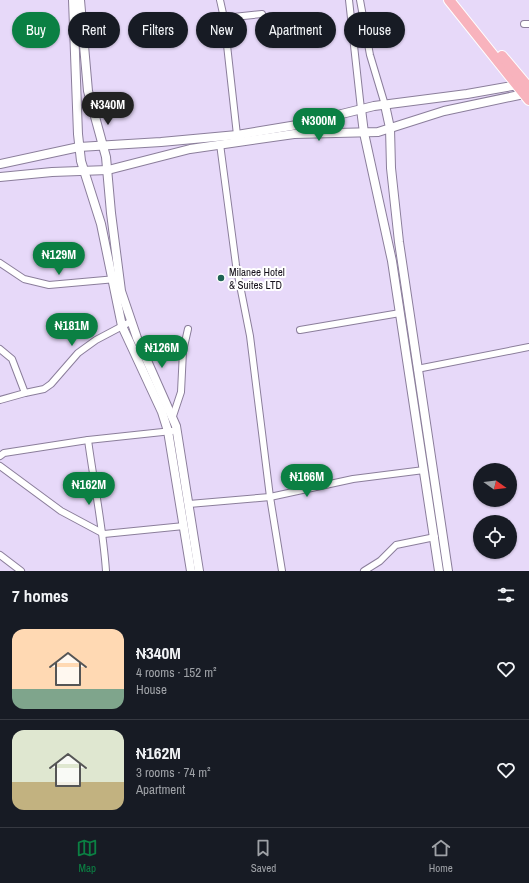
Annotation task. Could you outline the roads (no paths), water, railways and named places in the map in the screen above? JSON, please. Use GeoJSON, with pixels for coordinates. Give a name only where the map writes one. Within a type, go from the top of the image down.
{"type":"FeatureCollection","features":[{"type":"Feature","properties":{"kind":"main road"},"geometry":{"type":"LineString","coordinates":[[449,0],[525,92]]}},
{"type":"Feature","properties":{"kind":"main road"},"geometry":{"type":"LineString","coordinates":[[457,0],[525,92]]}},
{"type":"Feature","properties":{"kind":"street"},"geometry":{"type":"LineString","coordinates":[[73,0],[79,147],[81,160],[101,224],[115,279],[130,322],[173,416],[177,431],[199,571]]}},
{"type":"Feature","properties":{"kind":"street"},"geometry":{"type":"LineString","coordinates":[[80,0],[88,91],[103,144],[108,170],[115,279],[122,326],[162,412],[168,431],[192,571]]}},
{"type":"Feature","properties":{"kind":"street"},"geometry":{"type":"LineString","coordinates":[[220,0],[223,12]]}},
{"type":"Feature","properties":{"kind":"street"},"geometry":{"type":"LineString","coordinates":[[349,0],[364,133],[392,261],[439,571]]}},
{"type":"Feature","properties":{"kind":"street"},"geometry":{"type":"LineString","coordinates":[[360,0],[370,55],[385,105],[390,128],[391,168],[399,242],[448,571]]}},
{"type":"Feature","properties":{"kind":"street"},"geometry":{"type":"LineString","coordinates":[[227,48],[237,135]]}},
{"type":"Feature","properties":{"kind":"street"},"geometry":{"type":"LineString","coordinates":[[0,164],[79,147],[103,144],[161,142],[237,135],[297,125],[385,105],[467,94],[525,92]]}},
{"type":"Feature","properties":{"kind":"street"},"geometry":{"type":"LineString","coordinates":[[0,177],[52,172],[108,170],[190,149],[306,133],[364,133],[390,128],[444,111],[525,92]]}},
{"type":"Feature","properties":{"kind":"street"},"geometry":{"type":"LineString","coordinates":[[220,144],[236,265],[250,336],[270,497],[282,571]]}},
{"type":"Feature","properties":{"kind":"street"},"geometry":{"type":"LineString","coordinates":[[0,263],[24,279],[49,285],[115,279]]}},
{"type":"Feature","properties":{"kind":"street"},"geometry":{"type":"LineString","coordinates":[[300,330],[400,313]]}},
{"type":"Feature","properties":{"kind":"street"},"geometry":{"type":"LineString","coordinates":[[0,400],[44,389],[51,384],[78,353],[96,340],[130,322]]}},
{"type":"Feature","properties":{"kind":"street"},"geometry":{"type":"LineString","coordinates":[[173,416],[181,392],[183,351],[188,329]]}},
{"type":"Feature","properties":{"kind":"street"},"geometry":{"type":"LineString","coordinates":[[417,369],[529,347]]}},
{"type":"Feature","properties":{"kind":"street"},"geometry":{"type":"LineString","coordinates":[[0,349],[12,359],[26,393]]}},
{"type":"Feature","properties":{"kind":"street"},"geometry":{"type":"LineString","coordinates":[[0,456],[4,453],[88,440],[177,431]]}},
{"type":"Feature","properties":{"kind":"street"},"geometry":{"type":"LineString","coordinates":[[88,440],[95,490],[104,534],[106,571]]}},
{"type":"Feature","properties":{"kind":"street"},"geometry":{"type":"LineString","coordinates":[[0,466],[61,511],[104,534],[184,526]]}},
{"type":"Feature","properties":{"kind":"street"},"geometry":{"type":"LineString","coordinates":[[189,504],[270,497],[353,479],[424,470]]}},
{"type":"Feature","properties":{"kind":"street"},"geometry":{"type":"LineString","coordinates":[[364,571],[380,561],[396,545],[435,537]]}},
{"type":"Feature","properties":{"kind":"street"},"geometry":{"type":"LineString","coordinates":[[0,555],[22,571]]}},
{"type":"Feature","properties":{"kind":"place","name":"Milanee Hotel & Suites LTD"},"geometry":{"type":"Point","coordinates":[221,278]}}]}
